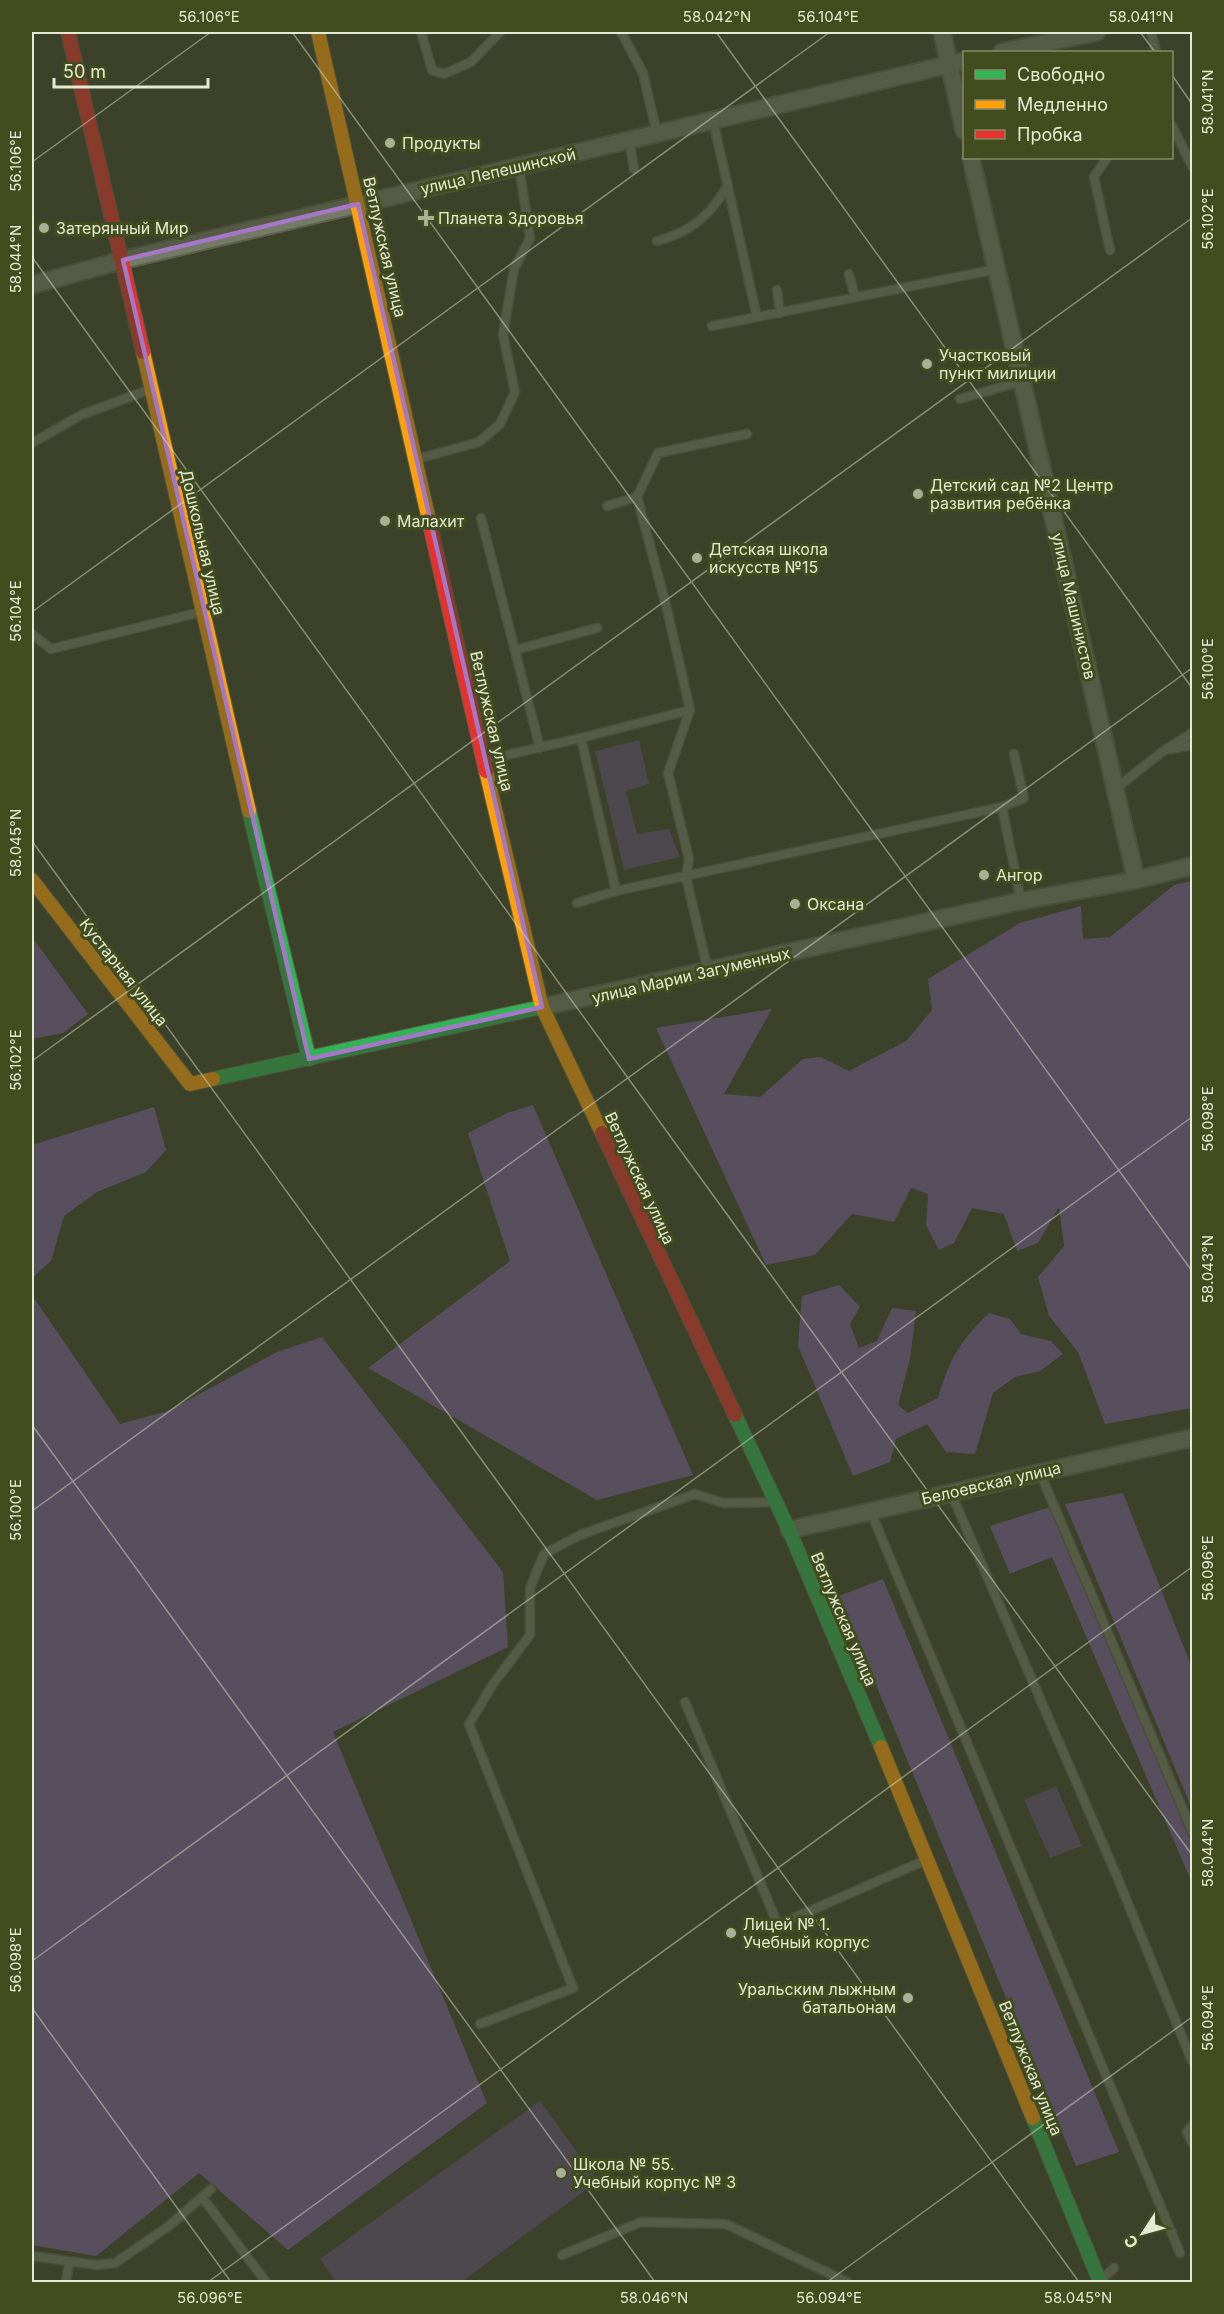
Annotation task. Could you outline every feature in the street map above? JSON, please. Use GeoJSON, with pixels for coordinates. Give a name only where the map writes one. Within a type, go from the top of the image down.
{"type":"FeatureCollection","features":[{"type":"Feature","properties":{"kind":"main road","name":"Дошкольная улица"},"geometry":{"type":"LineString","coordinates":[[68,32],[123,260],[201,611],[309,1059]]}},
{"type":"Feature","properties":{"kind":"main road","name":"Ветлужская улица"},"geometry":{"type":"LineString","coordinates":[[318,32],[542,1007],[789,1530],[928,1859],[1100,2282]]}},
{"type":"Feature","properties":{"kind":"main road","name":"Кустарная улица"},"geometry":{"type":"LineString","coordinates":[[32,880],[190,1084]]}},
{"type":"Feature","properties":{"kind":"main road","name":"улица Марии Загуменных"},"geometry":{"type":"LineString","coordinates":[[190,1084],[542,1007]]}},
{"type":"Feature","properties":{"kind":"street"},"geometry":{"type":"LineString","coordinates":[[942,32],[957,63],[963,120]]}},
{"type":"Feature","properties":{"kind":"street"},"geometry":{"type":"LineString","coordinates":[[1007,51],[1097,32]]}},
{"type":"Feature","properties":{"kind":"street","name":"улица Лепешинской"},"geometry":{"type":"LineString","coordinates":[[33,282],[957,63]]}},
{"type":"Feature","properties":{"kind":"street","name":"улица Машинистов"},"geometry":{"type":"LineString","coordinates":[[971,159],[1136,880]]}},
{"type":"Feature","properties":{"kind":"street","name":"улица Марии Загуменных"},"geometry":{"type":"LineString","coordinates":[[542,1007],[1021,901],[1136,880],[1192,866]]}},
{"type":"Feature","properties":{"kind":"street","name":"Белоевская улица"},"geometry":{"type":"LineString","coordinates":[[789,1530],[1192,1438]]}},
{"type":"Feature","properties":{"kind":"lane"},"geometry":{"type":"LineString","coordinates":[[422,32],[432,70],[444,74],[471,62],[500,32]]}},
{"type":"Feature","properties":{"kind":"lane"},"geometry":{"type":"LineString","coordinates":[[621,32],[644,73],[657,134]]}},
{"type":"Feature","properties":{"kind":"lane"},"geometry":{"type":"LineString","coordinates":[[1151,32],[1156,51]]}},
{"type":"Feature","properties":{"kind":"lane"},"geometry":{"type":"LineString","coordinates":[[713,120],[757,317]]}},
{"type":"Feature","properties":{"kind":"lane"},"geometry":{"type":"LineString","coordinates":[[1173,128],[1192,166]]}},
{"type":"Feature","properties":{"kind":"lane"},"geometry":{"type":"LineString","coordinates":[[629,140],[634,169]]}},
{"type":"Feature","properties":{"kind":"lane"},"geometry":{"type":"LineString","coordinates":[[1106,159],[1094,177],[1110,250]]}},
{"type":"Feature","properties":{"kind":"lane"},"geometry":{"type":"LineString","coordinates":[[416,459],[479,442],[500,424],[515,392],[503,335],[514,269],[530,238],[519,166]]}},
{"type":"Feature","properties":{"kind":"lane"},"geometry":{"type":"LineString","coordinates":[[657,241],[682,234],[716,207],[728,185]]}},
{"type":"Feature","properties":{"kind":"lane"},"geometry":{"type":"LineString","coordinates":[[712,326],[997,269]]}},
{"type":"Feature","properties":{"kind":"lane"},"geometry":{"type":"LineString","coordinates":[[849,274],[855,297]]}},
{"type":"Feature","properties":{"kind":"lane"},"geometry":{"type":"LineString","coordinates":[[777,290],[780,313]]}},
{"type":"Feature","properties":{"kind":"lane"},"geometry":{"type":"LineString","coordinates":[[960,399],[1022,381]]}},
{"type":"Feature","properties":{"kind":"lane"},"geometry":{"type":"LineString","coordinates":[[32,443],[81,416],[152,388]]}},
{"type":"Feature","properties":{"kind":"lane"},"geometry":{"type":"LineString","coordinates":[[708,972],[686,877],[688,859],[668,773],[690,710],[667,609],[637,497],[658,453],[747,434]]}},
{"type":"Feature","properties":{"kind":"lane"},"geometry":{"type":"LineString","coordinates":[[607,506],[637,497]]}},
{"type":"Feature","properties":{"kind":"lane"},"geometry":{"type":"LineString","coordinates":[[481,518],[540,748]]}},
{"type":"Feature","properties":{"kind":"lane"},"geometry":{"type":"LineString","coordinates":[[32,634],[51,649],[201,611]]}},
{"type":"Feature","properties":{"kind":"lane"},"geometry":{"type":"LineString","coordinates":[[515,650],[597,627]]}},
{"type":"Feature","properties":{"kind":"lane"},"geometry":{"type":"LineString","coordinates":[[484,760],[690,710]]}},
{"type":"Feature","properties":{"kind":"lane"},"geometry":{"type":"LineString","coordinates":[[1115,789],[1162,752],[1192,733]]}},
{"type":"Feature","properties":{"kind":"lane"},"geometry":{"type":"LineString","coordinates":[[581,738],[616,891]]}},
{"type":"Feature","properties":{"kind":"lane"},"geometry":{"type":"LineString","coordinates":[[1162,752],[1192,745]]}},
{"type":"Feature","properties":{"kind":"lane"},"geometry":{"type":"LineString","coordinates":[[577,903],[616,891],[1002,807],[1024,798],[1014,754]]}},
{"type":"Feature","properties":{"kind":"lane"},"geometry":{"type":"LineString","coordinates":[[1002,807],[1021,901]]}},
{"type":"Feature","properties":{"kind":"lane"},"geometry":{"type":"LineString","coordinates":[[1040,1473],[1192,1831]]}},
{"type":"Feature","properties":{"kind":"lane"},"geometry":{"type":"LineString","coordinates":[[951,1493],[1116,1874],[1192,2061]]}},
{"type":"Feature","properties":{"kind":"lane"},"geometry":{"type":"LineString","coordinates":[[480,2024],[573,1988],[469,1724],[494,1684],[530,1635],[530,1588],[544,1554],[580,1535],[695,1494],[723,1503],[774,1502]]}},
{"type":"Feature","properties":{"kind":"lane"},"geometry":{"type":"LineString","coordinates":[[870,1510],[1180,2253]]}},
{"type":"Feature","properties":{"kind":"lane"},"geometry":{"type":"LineString","coordinates":[[685,1702],[778,1925],[928,1859]]}},
{"type":"Feature","properties":{"kind":"lane"},"geometry":{"type":"LineString","coordinates":[[1192,2126],[1188,2132],[1192,2143]]}},
{"type":"Feature","properties":{"kind":"lane"},"geometry":{"type":"LineString","coordinates":[[32,2256],[96,2265],[115,2263],[169,2226],[211,2189]]}},
{"type":"Feature","properties":{"kind":"lane"},"geometry":{"type":"LineString","coordinates":[[202,2197],[266,2283]]}},
{"type":"Feature","properties":{"kind":"lane"},"geometry":{"type":"LineString","coordinates":[[562,2255],[641,2222],[726,2224],[847,2283]]}},
{"type":"Feature","properties":{"kind":"lane"},"geometry":{"type":"LineString","coordinates":[[66,2283],[69,2262]]}},
{"type":"Feature","properties":{"kind":"lane"},"geometry":{"type":"LineString","coordinates":[[1100,2282],[1114,2268]]}},
{"type":"Feature","properties":{"kind":"highlighted area"},"geometry":{"type":"Polygon","coordinates":[[[358,204],[542,1007],[309,1059],[123,260],[358,204]]]}},
{"type":"Feature","properties":{"kind":"shaded area"},"geometry":{"type":"Polygon","coordinates":[[[639,740],[649,784],[626,791],[637,834],[669,829],[680,857],[624,870],[595,751],[639,740]]]}},
{"type":"Feature","properties":{"kind":"shaded area"},"geometry":{"type":"Polygon","coordinates":[[[1192,881],[1192,1408],[1105,1424],[1078,1352],[1049,1316],[1038,1277],[1064,1246],[1059,1207],[1038,1243],[1017,1251],[1004,1214],[972,1208],[954,1243],[939,1250],[926,1225],[928,1194],[911,1188],[894,1222],[852,1214],[815,1255],[766,1265],[656,1028],[772,1009],[724,1094],[760,1097],[803,1059],[821,1057],[849,1071],[906,1041],[932,1010],[928,979],[1020,923],[1081,906],[1083,939],[1110,937],[1174,885],[1192,881]]]}},
{"type":"Feature","properties":{"kind":"shaded area"},"geometry":{"type":"Polygon","coordinates":[[[32,937],[88,1014],[63,1033],[32,1039],[32,937]]]}},
{"type":"Feature","properties":{"kind":"shaded area"},"geometry":{"type":"Polygon","coordinates":[[[533,1105],[693,1475],[597,1500],[368,1368],[510,1261],[468,1133],[507,1113],[533,1105]]]}},
{"type":"Feature","properties":{"kind":"shaded area"},"geometry":{"type":"Polygon","coordinates":[[[154,1107],[166,1150],[146,1172],[97,1192],[64,1216],[51,1261],[32,1278],[32,1145],[154,1107]]]}},
{"type":"Feature","properties":{"kind":"shaded area"},"geometry":{"type":"Polygon","coordinates":[[[839,1285],[860,1307],[850,1324],[859,1348],[877,1341],[892,1308],[916,1311],[910,1359],[898,1405],[908,1413],[938,1398],[957,1351],[989,1313],[1010,1319],[1021,1334],[1051,1341],[1063,1354],[1040,1371],[1015,1377],[993,1393],[975,1454],[946,1452],[927,1424],[896,1439],[890,1462],[853,1476],[798,1346],[802,1296],[839,1285]]]}},
{"type":"Feature","properties":{"kind":"shaded area"},"geometry":{"type":"Polygon","coordinates":[[[32,1295],[120,1424],[168,1411],[277,1352],[322,1337],[503,1572],[508,1647],[333,1732],[487,2103],[288,2250],[199,2173],[96,2256],[32,2245],[32,1295]]]}},
{"type":"Feature","properties":{"kind":"shaded area"},"geometry":{"type":"Polygon","coordinates":[[[1123,1493],[1192,1668],[1192,1809],[1065,1504],[1123,1493]]]}},
{"type":"Feature","properties":{"kind":"shaded area"},"geometry":{"type":"Polygon","coordinates":[[[1050,1507],[1192,1844],[1192,1883],[1052,1557],[1010,1574],[990,1526],[1050,1507]]]}},
{"type":"Feature","properties":{"kind":"shaded area"},"geometry":{"type":"Polygon","coordinates":[[[883,1579],[1119,2152],[1076,2166],[839,1596],[883,1579]]]}},
{"type":"Feature","properties":{"kind":"shaded area"},"geometry":{"type":"Polygon","coordinates":[[[1056,1786],[1082,1846],[1050,1858],[1024,1800],[1056,1786]]]}},
{"type":"Feature","properties":{"kind":"shaded area"},"geometry":{"type":"Polygon","coordinates":[[[540,2101],[598,2181],[461,2282],[336,2282],[320,2259],[540,2101]]]}},
{"type":"Feature","properties":{"kind":"traffic: fast"},"geometry":{"type":"LineString","coordinates":[[249,811],[309,1059]]}},
{"type":"Feature","properties":{"kind":"traffic: fast"},"geometry":{"type":"LineString","coordinates":[[213,1079],[542,1007]]}},
{"type":"Feature","properties":{"kind":"traffic: fast"},"geometry":{"type":"LineString","coordinates":[[735,1415],[789,1530],[881,1747]]}},
{"type":"Feature","properties":{"kind":"traffic: fast"},"geometry":{"type":"LineString","coordinates":[[1033,2118],[1100,2282]]}},
{"type":"Feature","properties":{"kind":"traffic: slow"},"geometry":{"type":"LineString","coordinates":[[318,32],[429,520]]}},
{"type":"Feature","properties":{"kind":"traffic: slow"},"geometry":{"type":"LineString","coordinates":[[143,352],[249,811]]}},
{"type":"Feature","properties":{"kind":"traffic: slow"},"geometry":{"type":"LineString","coordinates":[[486,771],[542,1007],[602,1133]]}},
{"type":"Feature","properties":{"kind":"traffic: slow"},"geometry":{"type":"LineString","coordinates":[[32,880],[190,1084],[213,1079]]}},
{"type":"Feature","properties":{"kind":"traffic: slow"},"geometry":{"type":"LineString","coordinates":[[881,1747],[1033,2118]]}},
{"type":"Feature","properties":{"kind":"traffic: jam"},"geometry":{"type":"LineString","coordinates":[[68,32],[143,352]]}},
{"type":"Feature","properties":{"kind":"traffic: jam"},"geometry":{"type":"LineString","coordinates":[[429,520],[486,771]]}},
{"type":"Feature","properties":{"kind":"traffic: jam"},"geometry":{"type":"LineString","coordinates":[[602,1133],[735,1415]]}},
{"type":"Feature","properties":{"kind":"place","name":"Продукты"},"geometry":{"type":"Point","coordinates":[390,143]}},
{"type":"Feature","properties":{"kind":"place","name":"Планета Здоровья"},"geometry":{"type":"Point","coordinates":[426,218]}},
{"type":"Feature","properties":{"kind":"place","name":"Затерянный Мир"},"geometry":{"type":"Point","coordinates":[44,228]}},
{"type":"Feature","properties":{"kind":"place","name":"Участковый пункт милиции"},"geometry":{"type":"Point","coordinates":[927,364]}},
{"type":"Feature","properties":{"kind":"place","name":"Детский сад №2 Центр развития ребёнка"},"geometry":{"type":"Point","coordinates":[918,494]}},
{"type":"Feature","properties":{"kind":"place","name":"Малахит"},"geometry":{"type":"Point","coordinates":[385,521]}},
{"type":"Feature","properties":{"kind":"place","name":"Детская школа искусств №15"},"geometry":{"type":"Point","coordinates":[697,558]}},
{"type":"Feature","properties":{"kind":"place","name":"Ангор"},"geometry":{"type":"Point","coordinates":[984,875]}},
{"type":"Feature","properties":{"kind":"place","name":"Оксана"},"geometry":{"type":"Point","coordinates":[795,904]}},
{"type":"Feature","properties":{"kind":"place","name":"Лицей № 1. Учебный корпус"},"geometry":{"type":"Point","coordinates":[731,1933]}},
{"type":"Feature","properties":{"kind":"place","name":"Уральским лыжным батальонам"},"geometry":{"type":"Point","coordinates":[908,1998]}},
{"type":"Feature","properties":{"kind":"place","name":"Школа № 55. Учебный корпус № 3"},"geometry":{"type":"Point","coordinates":[561,2173]}}]}
